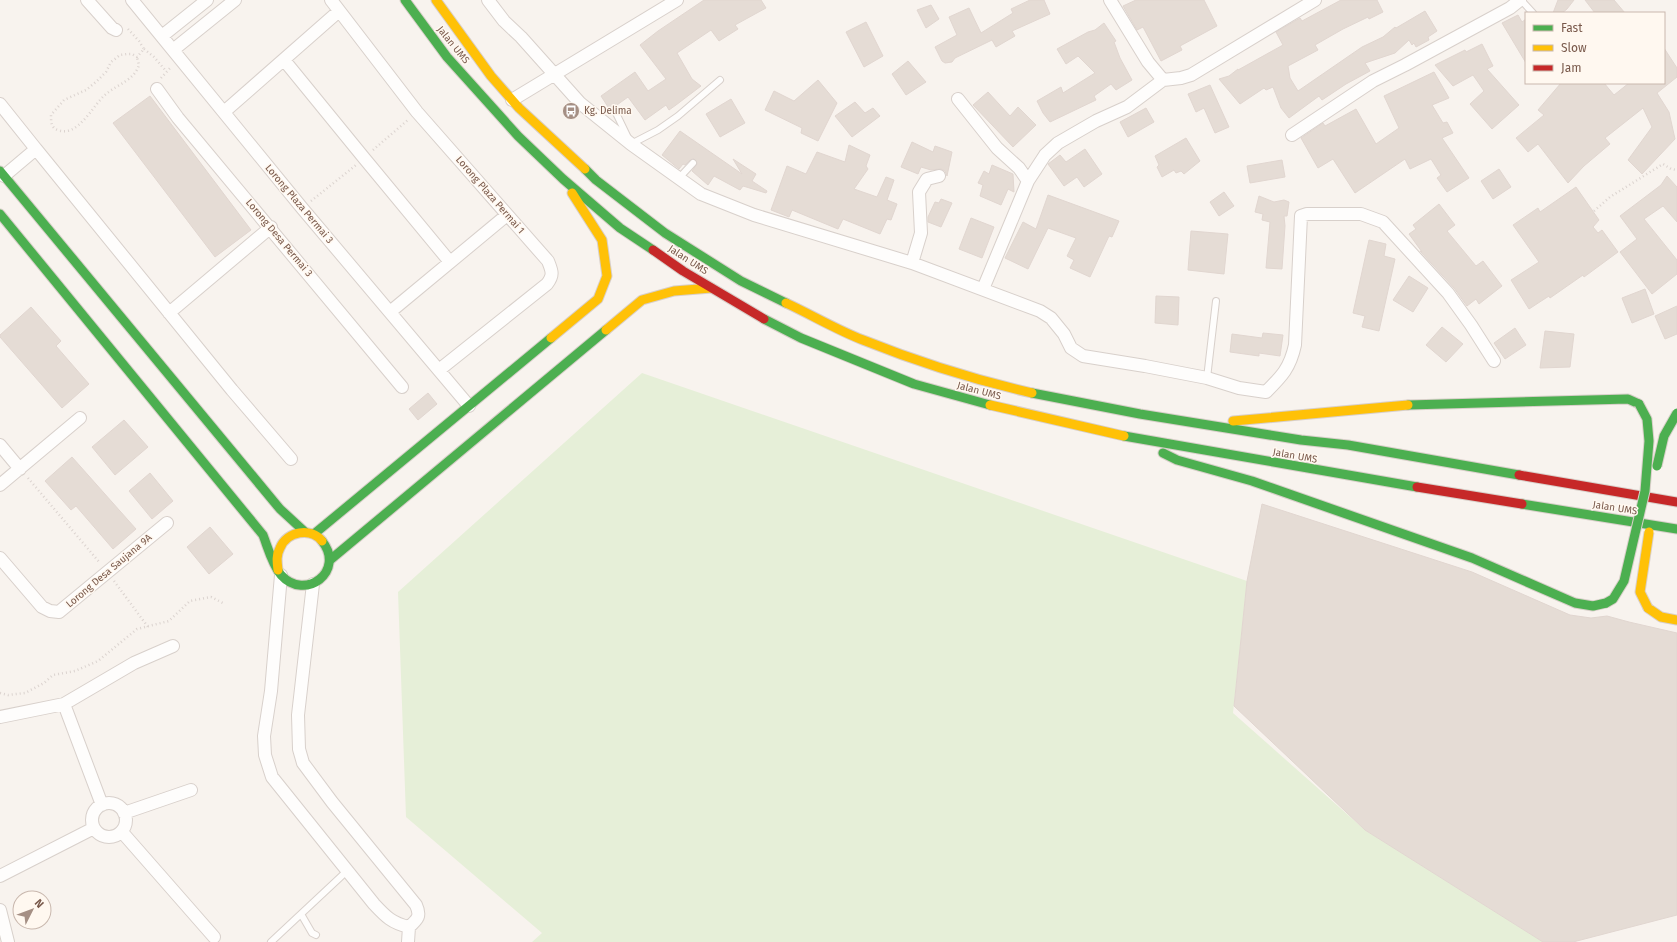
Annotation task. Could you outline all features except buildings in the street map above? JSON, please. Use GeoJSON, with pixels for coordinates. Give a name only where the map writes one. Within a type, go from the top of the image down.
{"type":"FeatureCollection","features":[{"type":"Feature","properties":{"kind":"main road","name":"Jalan UMS"},"geometry":{"type":"LineString","coordinates":[[405,0],[447,57],[518,136],[563,179],[620,228],[683,272],[758,316],[801,338],[914,384],[1006,409],[1134,438],[1340,474],[1677,529]]}},
{"type":"Feature","properties":{"kind":"main road","name":"Jalan UMS"},"geometry":{"type":"LineString","coordinates":[[436,0],[491,76],[512,100],[596,180],[665,233],[741,281],[862,340],[919,361],[989,383],[1057,398],[1198,424],[1301,440],[1348,445],[1677,502]]}},
{"type":"Feature","properties":{"kind":"main road"},"geometry":{"type":"LineString","coordinates":[[0,214],[263,535],[280,573],[288,581],[296,585],[305,586],[313,584],[325,575],[329,568],[330,560],[326,545],[280,509],[2,174]]}},
{"type":"Feature","properties":{"kind":"main road"},"geometry":{"type":"LineString","coordinates":[[280,573],[276,561],[277,552],[281,543],[287,537],[296,533],[309,533],[469,406],[598,299],[607,276],[602,240],[563,179]]}},
{"type":"Feature","properties":{"kind":"main road"},"geometry":{"type":"LineString","coordinates":[[330,560],[642,300],[674,291],[711,288]]}},
{"type":"Feature","properties":{"kind":"main road"},"geometry":{"type":"LineString","coordinates":[[1134,438],[1177,460],[1252,481],[1472,558],[1575,603],[1593,606],[1606,603],[1613,599],[1624,581],[1645,491],[1649,441],[1647,420],[1639,404],[1628,399],[1413,404],[1198,424]]}},
{"type":"Feature","properties":{"kind":"main road"},"geometry":{"type":"LineString","coordinates":[[1656,473],[1658,458],[1664,436],[1677,413]]}},
{"type":"Feature","properties":{"kind":"main road"},"geometry":{"type":"LineString","coordinates":[[1655,488],[1640,592],[1648,608],[1658,615],[1670,620],[1677,620]]}},
{"type":"Feature","properties":{"kind":"street"},"geometry":{"type":"LineString","coordinates":[[88,0],[112,28],[116,30]]}},
{"type":"Feature","properties":{"kind":"street","name":"Lorong Plaza Permai 3"},"geometry":{"type":"LineString","coordinates":[[132,0],[302,208],[469,406]]}},
{"type":"Feature","properties":{"kind":"street"},"geometry":{"type":"LineString","coordinates":[[162,36],[207,0]]}},
{"type":"Feature","properties":{"kind":"street"},"geometry":{"type":"LineString","coordinates":[[177,55],[234,0]]}},
{"type":"Feature","properties":{"kind":"street","name":"Lorong Plaza Permai 1"},"geometry":{"type":"LineString","coordinates":[[331,0],[417,112],[548,261],[552,271],[551,280],[547,284],[439,370]]}},
{"type":"Feature","properties":{"kind":"street"},"geometry":{"type":"LineString","coordinates":[[488,0],[504,21],[521,37],[553,75],[580,103],[632,144],[701,194],[754,215],[912,263],[1040,311],[1051,318],[1064,334],[1071,348],[1083,356],[1207,378],[1239,388],[1266,392],[1285,372],[1293,356],[1295,345],[1300,222],[1302,215],[1361,214],[1383,222],[1448,293],[1494,361]]}},
{"type":"Feature","properties":{"kind":"street"},"geometry":{"type":"LineString","coordinates":[[512,100],[677,0]]}},
{"type":"Feature","properties":{"kind":"street"},"geometry":{"type":"LineString","coordinates":[[1110,0],[1148,62],[1163,80]]}},
{"type":"Feature","properties":{"kind":"street"},"geometry":{"type":"LineString","coordinates":[[983,289],[1028,181],[1045,155],[1058,143],[1096,121],[1127,107],[1163,80],[1191,75],[1315,0]]}},
{"type":"Feature","properties":{"kind":"street"},"geometry":{"type":"LineString","coordinates":[[1292,135],[1373,81],[1510,8],[1521,0]]}},
{"type":"Feature","properties":{"kind":"street"},"geometry":{"type":"LineString","coordinates":[[224,112],[339,11]]}},
{"type":"Feature","properties":{"kind":"street"},"geometry":{"type":"LineString","coordinates":[[284,60],[450,262]]}},
{"type":"Feature","properties":{"kind":"street","name":"Lorong Desa Permai 3"},"geometry":{"type":"LineString","coordinates":[[157,89],[178,118],[271,227],[402,387]]}},
{"type":"Feature","properties":{"kind":"street"},"geometry":{"type":"LineString","coordinates":[[958,99],[998,148],[1019,168],[1028,181]]}},
{"type":"Feature","properties":{"kind":"street"},"geometry":{"type":"LineString","coordinates":[[0,104],[169,313],[291,459]]}},
{"type":"Feature","properties":{"kind":"street"},"geometry":{"type":"LineString","coordinates":[[2,174],[36,149]]}},
{"type":"Feature","properties":{"kind":"street"},"geometry":{"type":"LineString","coordinates":[[912,263],[920,233],[919,192],[926,179],[939,176]]}},
{"type":"Feature","properties":{"kind":"street"},"geometry":{"type":"LineString","coordinates":[[390,312],[507,215]]}},
{"type":"Feature","properties":{"kind":"street"},"geometry":{"type":"LineString","coordinates":[[169,313],[271,227]]}},
{"type":"Feature","properties":{"kind":"street"},"geometry":{"type":"LineString","coordinates":[[0,485],[80,418]]}},
{"type":"Feature","properties":{"kind":"street"},"geometry":{"type":"LineString","coordinates":[[0,445],[20,468]]}},
{"type":"Feature","properties":{"kind":"street","name":"Lorong Desa Saujana 9A"},"geometry":{"type":"LineString","coordinates":[[0,558],[42,608],[59,612],[167,523]]}},
{"type":"Feature","properties":{"kind":"street"},"geometry":{"type":"LineString","coordinates":[[280,573],[271,691],[264,736],[265,755],[272,777],[388,918],[396,924],[409,927]]}},
{"type":"Feature","properties":{"kind":"street"},"geometry":{"type":"LineString","coordinates":[[313,584],[298,715],[299,749],[303,763],[416,905],[419,912],[418,919],[409,927],[408,942]]}},
{"type":"Feature","properties":{"kind":"street"},"geometry":{"type":"LineString","coordinates":[[0,717],[64,704],[134,663],[173,646]]}},
{"type":"Feature","properties":{"kind":"street"},"geometry":{"type":"LineString","coordinates":[[64,704],[102,805]]}},
{"type":"Feature","properties":{"kind":"street"},"geometry":{"type":"LineString","coordinates":[[124,813],[191,790]]}},
{"type":"Feature","properties":{"kind":"street"},"geometry":{"type":"LineString","coordinates":[[112,804],[121,809],[124,813],[126,823],[122,832],[112,837],[106,837],[102,836],[94,828],[92,823],[94,812],[102,805],[112,804]]}},
{"type":"Feature","properties":{"kind":"street"},"geometry":{"type":"LineString","coordinates":[[0,876],[94,828]]}},
{"type":"Feature","properties":{"kind":"street"},"geometry":{"type":"LineString","coordinates":[[122,832],[214,937]]}},
{"type":"Feature","properties":{"kind":"street"},"geometry":{"type":"LineString","coordinates":[[0,910],[8,942]]}},
{"type":"Feature","properties":{"kind":"lane"},"geometry":{"type":"LineString","coordinates":[[1521,0],[1532,12]]}},
{"type":"Feature","properties":{"kind":"lane"},"geometry":{"type":"LineString","coordinates":[[616,113],[632,144],[658,130],[678,116],[720,80]]}},
{"type":"Feature","properties":{"kind":"lane"},"geometry":{"type":"LineString","coordinates":[[679,178],[693,163]]}},
{"type":"Feature","properties":{"kind":"lane"},"geometry":{"type":"LineString","coordinates":[[1207,378],[1216,301]]}},
{"type":"Feature","properties":{"kind":"lane"},"geometry":{"type":"LineString","coordinates":[[272,942],[348,870]]}},
{"type":"Feature","properties":{"kind":"lane"},"geometry":{"type":"LineString","coordinates":[[301,914],[312,933],[316,935]]}},
{"type":"Feature","properties":{"kind":"path"},"geometry":{"type":"LineString","coordinates":[[116,30],[125,25],[144,49],[154,57],[166,71]]}},
{"type":"Feature","properties":{"kind":"path"},"geometry":{"type":"LineString","coordinates":[[137,57],[144,49]]}},
{"type":"Feature","properties":{"kind":"path"},"geometry":{"type":"LineString","coordinates":[[132,54],[137,57],[139,64],[134,75],[105,94],[77,127],[61,132],[52,126],[51,115],[64,100],[86,90],[106,72],[111,62],[120,55],[132,54]]}},
{"type":"Feature","properties":{"kind":"path"},"geometry":{"type":"LineString","coordinates":[[157,89],[162,74],[166,71],[177,55]]}},
{"type":"Feature","properties":{"kind":"path"},"geometry":{"type":"LineString","coordinates":[[302,208],[364,158],[417,112]]}},
{"type":"Feature","properties":{"kind":"path"},"geometry":{"type":"LineString","coordinates":[[1594,211],[1610,197],[1663,164],[1671,169],[1677,170]]}},
{"type":"Feature","properties":{"kind":"path"},"geometry":{"type":"LineString","coordinates":[[20,468],[108,572],[148,627]]}},
{"type":"Feature","properties":{"kind":"path"},"geometry":{"type":"LineString","coordinates":[[0,693],[8,695],[25,693],[44,683],[53,675],[75,671],[98,662],[137,629],[169,621],[190,601],[211,597],[225,604]]}},
{"type":"Feature","properties":{"kind":"green space"},"geometry":{"type":"Polygon","coordinates":[[[642,373],[1247,581],[1233,713],[1365,830],[1543,942],[532,942],[542,933],[406,817],[398,592],[642,373]]]}},
{"type":"Feature","properties":{"kind":"traffic: fast"},"geometry":{"type":"LineString","coordinates":[[405,0],[447,57],[518,136],[563,179],[620,228],[653,250]]}},
{"type":"Feature","properties":{"kind":"traffic: fast"},"geometry":{"type":"LineString","coordinates":[[585,169],[596,180],[665,233],[741,281],[786,303]]}},
{"type":"Feature","properties":{"kind":"traffic: fast"},"geometry":{"type":"LineString","coordinates":[[0,171],[280,509],[305,532]]}},
{"type":"Feature","properties":{"kind":"traffic: fast"},"geometry":{"type":"LineString","coordinates":[[0,214],[263,535],[273,561],[281,575],[291,583],[301,585],[311,584],[320,579],[326,572],[329,563],[328,552],[322,541]]}},
{"type":"Feature","properties":{"kind":"traffic: fast"},"geometry":{"type":"LineString","coordinates":[[764,319],[801,338],[914,384],[990,405]]}},
{"type":"Feature","properties":{"kind":"traffic: fast"},"geometry":{"type":"LineString","coordinates":[[330,560],[606,330]]}},
{"type":"Feature","properties":{"kind":"traffic: fast"},"geometry":{"type":"LineString","coordinates":[[314,534],[551,338]]}},
{"type":"Feature","properties":{"kind":"traffic: fast"},"geometry":{"type":"LineString","coordinates":[[1032,393],[1140,414],[1301,440],[1348,445],[1519,475]]}},
{"type":"Feature","properties":{"kind":"traffic: fast"},"geometry":{"type":"LineString","coordinates":[[1408,405],[1628,399],[1639,404]]}},
{"type":"Feature","properties":{"kind":"traffic: fast"},"geometry":{"type":"LineString","coordinates":[[1606,603],[1613,599],[1624,581],[1645,491],[1649,441],[1647,419],[1639,404]]}},
{"type":"Feature","properties":{"kind":"traffic: fast"},"geometry":{"type":"LineString","coordinates":[[1657,466],[1664,436],[1677,413]]}},
{"type":"Feature","properties":{"kind":"traffic: fast"},"geometry":{"type":"LineString","coordinates":[[1124,436],[1417,487]]}},
{"type":"Feature","properties":{"kind":"traffic: fast"},"geometry":{"type":"LineString","coordinates":[[1163,453],[1177,460],[1252,481],[1472,558],[1575,603],[1593,606],[1606,603]]}},
{"type":"Feature","properties":{"kind":"traffic: fast"},"geometry":{"type":"LineString","coordinates":[[1522,504],[1677,529]]}},
{"type":"Feature","properties":{"kind":"traffic: slow"},"geometry":{"type":"LineString","coordinates":[[436,0],[491,76],[519,108],[585,169]]}},
{"type":"Feature","properties":{"kind":"traffic: slow"},"geometry":{"type":"LineString","coordinates":[[551,338],[598,299],[607,276],[602,240],[572,193]]}},
{"type":"Feature","properties":{"kind":"traffic: slow"},"geometry":{"type":"LineString","coordinates":[[606,330],[642,300],[674,291],[711,288]]}},
{"type":"Feature","properties":{"kind":"traffic: slow"},"geometry":{"type":"LineString","coordinates":[[786,303],[853,336],[905,356],[947,370],[1032,393]]}},
{"type":"Feature","properties":{"kind":"traffic: slow"},"geometry":{"type":"LineString","coordinates":[[990,405],[1124,436]]}},
{"type":"Feature","properties":{"kind":"traffic: slow"},"geometry":{"type":"LineString","coordinates":[[1233,421],[1408,405]]}},
{"type":"Feature","properties":{"kind":"traffic: slow"},"geometry":{"type":"LineString","coordinates":[[1648,608],[1640,592],[1649,532]]}},
{"type":"Feature","properties":{"kind":"traffic: slow"},"geometry":{"type":"LineString","coordinates":[[278,570],[278,553],[283,542],[288,538],[300,533],[306,533],[312,534],[322,541]]}},
{"type":"Feature","properties":{"kind":"traffic: slow"},"geometry":{"type":"LineString","coordinates":[[1648,608],[1661,617],[1677,620]]}},
{"type":"Feature","properties":{"kind":"traffic: jam"},"geometry":{"type":"LineString","coordinates":[[653,250],[683,271],[764,319]]}},
{"type":"Feature","properties":{"kind":"traffic: jam"},"geometry":{"type":"LineString","coordinates":[[1519,475],[1677,502]]}},
{"type":"Feature","properties":{"kind":"traffic: jam"},"geometry":{"type":"LineString","coordinates":[[1417,487],[1522,504]]}},
{"type":"Feature","properties":{"kind":"place","name":"Kg. Delima"},"geometry":{"type":"Point","coordinates":[571,111]}}]}
